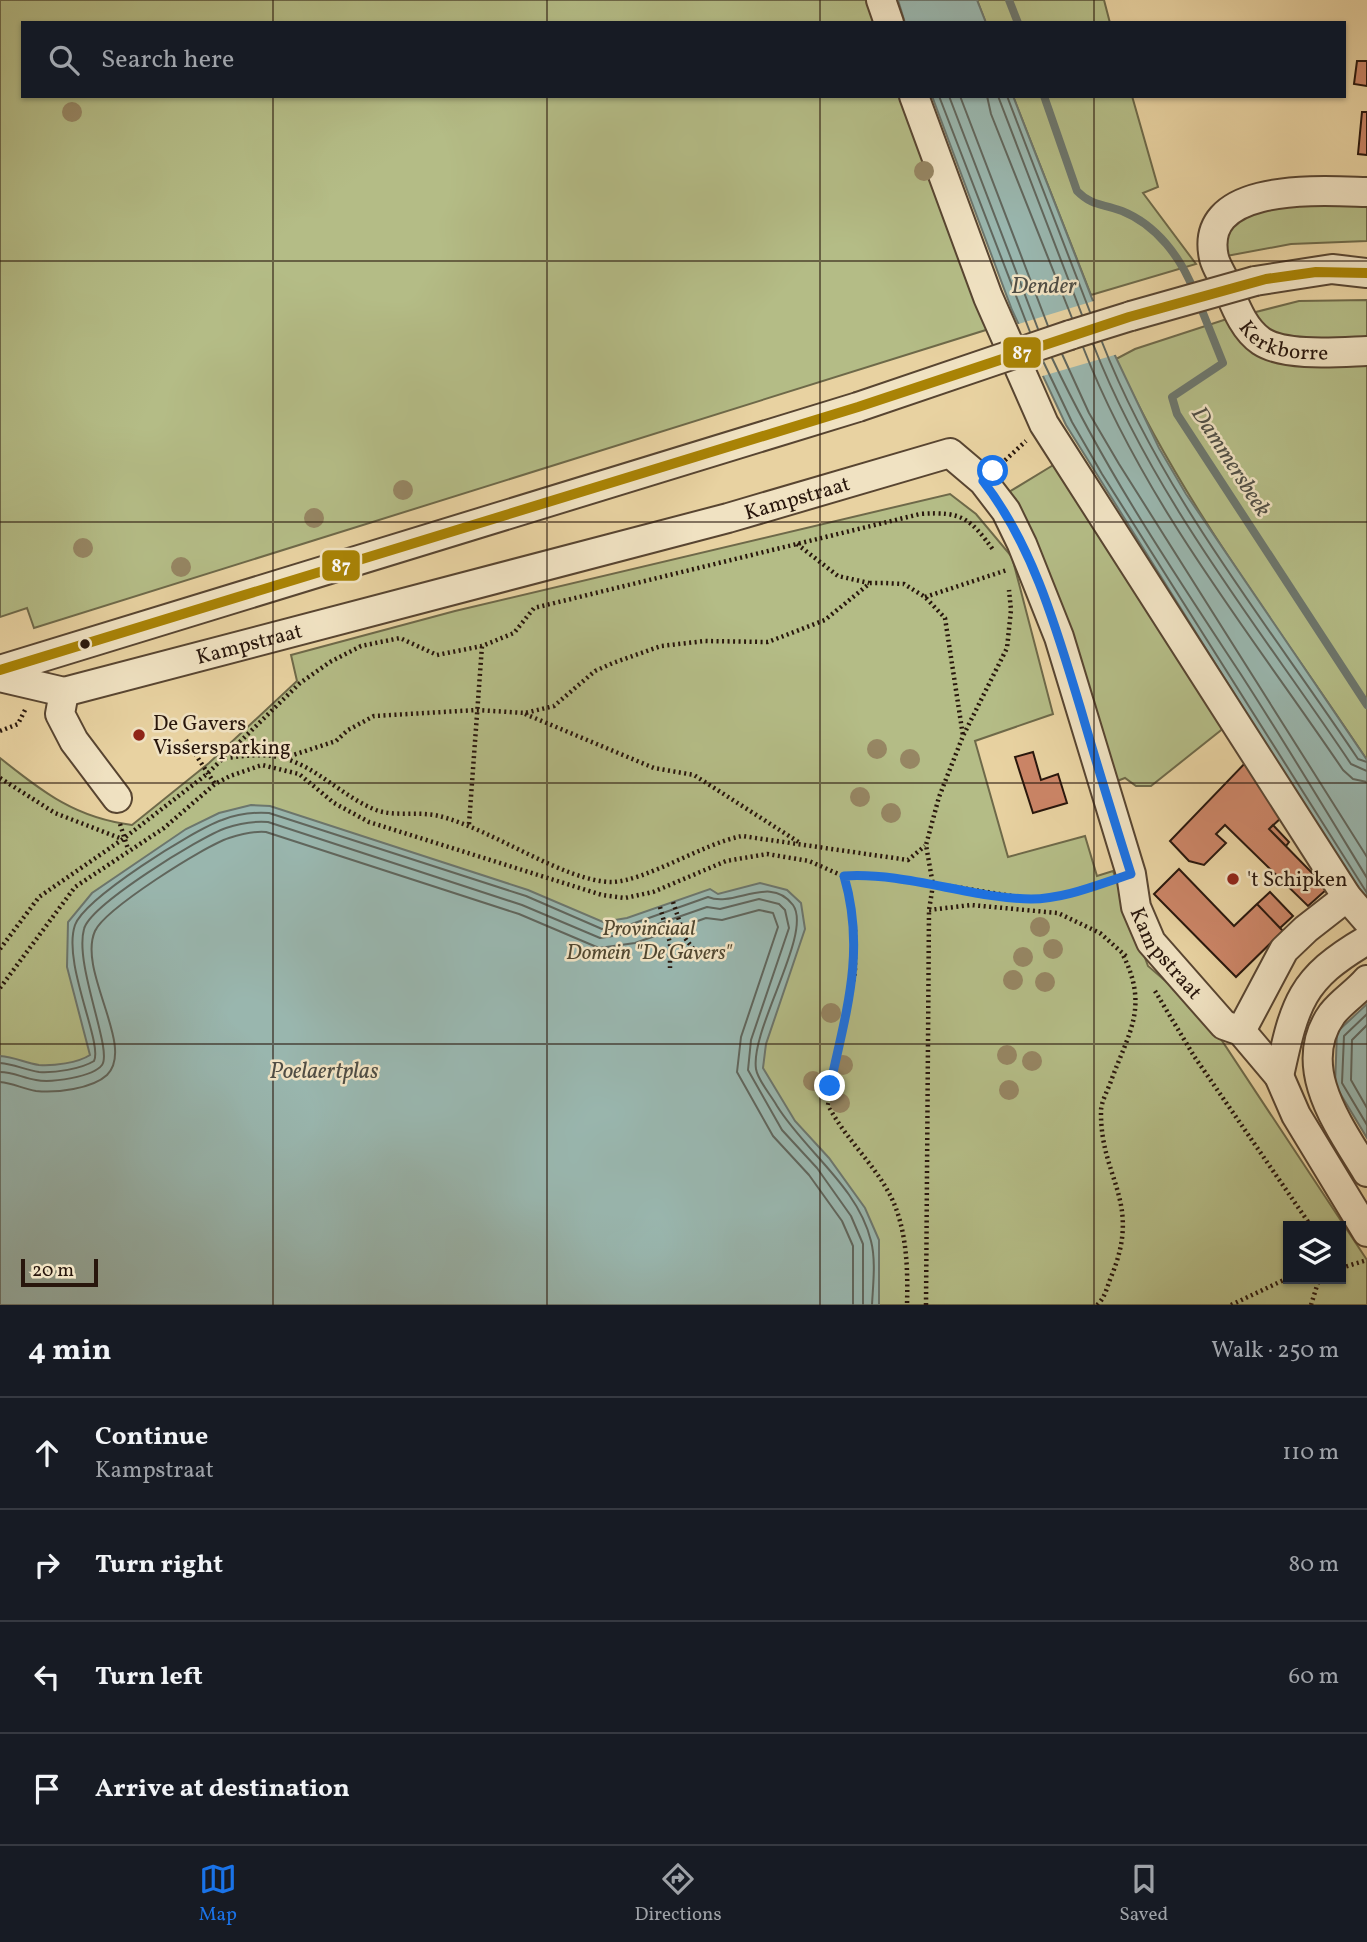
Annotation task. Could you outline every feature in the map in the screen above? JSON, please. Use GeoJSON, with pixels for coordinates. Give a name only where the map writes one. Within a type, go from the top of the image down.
{"type":"FeatureCollection","features":[{"type":"Feature","properties":{"kind":"street"},"geometry":{"type":"LineString","coordinates":[[881,0],[888,21]]}},
{"type":"Feature","properties":{"kind":"street"},"geometry":{"type":"LineString","coordinates":[[915,98],[988,296],[1044,424],[1347,897],[1367,920]]}},
{"type":"Feature","properties":{"kind":"street","name":"Kerkborre"},"geometry":{"type":"LineString","coordinates":[[1367,192],[1273,192],[1238,205],[1217,225],[1214,242],[1214,258],[1244,323],[1261,341],[1280,348],[1304,351],[1367,351]]}},
{"type":"Feature","properties":{"kind":"street","name":"Kerkborre"},"geometry":{"type":"LineString","coordinates":[[0,670],[858,407],[1070,335],[1255,281],[1332,269],[1367,273]]}},
{"type":"Feature","properties":{"kind":"street","name":"Kampstraat"},"geometry":{"type":"LineString","coordinates":[[0,677],[64,692],[805,497],[950,453],[983,481],[1006,511],[1022,544],[1059,637],[1131,874],[1136,906],[1151,942],[1224,1025],[1241,1031],[1279,1076],[1296,1115],[1367,1232]]}},
{"type":"Feature","properties":{"kind":"street"},"geometry":{"type":"LineString","coordinates":[[64,692],[60,714],[74,741],[117,799]]}},
{"type":"Feature","properties":{"kind":"street"},"geometry":{"type":"LineString","coordinates":[[1241,1031],[1284,950],[1347,897]]}},
{"type":"Feature","properties":{"kind":"street"},"geometry":{"type":"LineString","coordinates":[[1279,1076],[1291,1023],[1304,992],[1320,971],[1367,940]]}},
{"type":"Feature","properties":{"kind":"street"},"geometry":{"type":"LineString","coordinates":[[1367,980],[1334,1012],[1323,1029],[1319,1044],[1319,1075],[1324,1101],[1367,1172]]}},
{"type":"Feature","properties":{"kind":"path"},"geometry":{"type":"LineString","coordinates":[[983,481],[1044,424]]}},
{"type":"Feature","properties":{"kind":"path"},"geometry":{"type":"LineString","coordinates":[[0,949],[39,897],[122,839],[207,774],[300,683],[361,646],[400,638],[437,655],[482,646],[513,633],[534,608],[920,514],[940,513],[972,521],[1007,570],[1011,610],[1007,648],[963,736],[939,797],[926,845],[933,885],[929,909],[926,1305]]}},
{"type":"Feature","properties":{"kind":"path"},"geometry":{"type":"LineString","coordinates":[[797,544],[838,576],[870,583],[904,584],[925,597],[945,618],[963,736]]}},
{"type":"Feature","properties":{"kind":"path"},"geometry":{"type":"LineString","coordinates":[[925,597],[1007,570]]}},
{"type":"Feature","properties":{"kind":"path"},"geometry":{"type":"LineString","coordinates":[[225,758],[257,755],[285,758],[336,741],[348,730],[374,716],[477,710],[524,713],[554,706],[595,670],[661,646],[705,641],[768,642],[802,630],[825,620],[870,583]]}},
{"type":"Feature","properties":{"kind":"path"},"geometry":{"type":"LineString","coordinates":[[469,824],[482,646]]}},
{"type":"Feature","properties":{"kind":"path"},"geometry":{"type":"LineString","coordinates":[[524,713],[654,768],[694,775],[802,845]]}},
{"type":"Feature","properties":{"kind":"path"},"geometry":{"type":"LineString","coordinates":[[186,740],[215,784]]}},
{"type":"Feature","properties":{"kind":"path"},"geometry":{"type":"LineString","coordinates":[[285,758],[350,799],[380,811],[437,815],[469,824],[585,879],[614,882],[639,875],[720,840],[742,836],[908,860],[926,845]]}},
{"type":"Feature","properties":{"kind":"path"},"geometry":{"type":"LineString","coordinates":[[0,988],[75,887],[164,828],[215,784],[262,765],[299,774],[334,803],[369,822],[602,895],[625,898],[653,892],[726,861],[767,854],[810,860],[844,876],[863,875],[1031,899],[1058,896],[1131,874]]}},
{"type":"Feature","properties":{"kind":"path"},"geometry":{"type":"LineString","coordinates":[[0,778],[55,813],[122,839]]}},
{"type":"Feature","properties":{"kind":"path"},"geometry":{"type":"LineString","coordinates":[[844,876],[855,928],[855,972],[828,1105],[837,1123],[891,1198],[903,1234],[907,1305]]}},
{"type":"Feature","properties":{"kind":"path"},"geometry":{"type":"LineString","coordinates":[[673,902],[685,938],[701,959]]}},
{"type":"Feature","properties":{"kind":"path"},"geometry":{"type":"LineString","coordinates":[[929,909],[971,905],[1058,913],[1100,933],[1139,970]]}},
{"type":"Feature","properties":{"kind":"path"},"geometry":{"type":"LineString","coordinates":[[660,907],[670,943],[670,968]]}},
{"type":"Feature","properties":{"kind":"path"},"geometry":{"type":"LineString","coordinates":[[1097,1305],[1115,1268],[1125,1236],[1123,1206],[1107,1149],[1101,1109],[1132,1031],[1134,1019],[1137,995],[1133,976],[1121,951]]}},
{"type":"Feature","properties":{"kind":"path"},"geometry":{"type":"LineString","coordinates":[[1148,980],[1175,1019],[1194,1056],[1308,1221]]}},
{"type":"Feature","properties":{"kind":"path"},"geometry":{"type":"LineString","coordinates":[[1346,1266],[1367,1259]]}},
{"type":"Feature","properties":{"kind":"path"},"geometry":{"type":"LineString","coordinates":[[1231,1305],[1283,1280]]}},
{"type":"Feature","properties":{"kind":"path"},"geometry":{"type":"LineString","coordinates":[[1311,1305],[1317,1284]]}},
{"type":"Feature","properties":{"kind":"green space"},"geometry":{"type":"Polygon","coordinates":[[[0,0],[873,0],[880,21],[21,21],[21,98],[908,98],[989,329],[34,628],[27,608],[0,617],[0,0]]]}},
{"type":"Feature","properties":{"kind":"green space"},"geometry":{"type":"Polygon","coordinates":[[[977,0],[1104,0],[1109,21],[985,21],[977,0]]]}},
{"type":"Feature","properties":{"kind":"green space"},"geometry":{"type":"Polygon","coordinates":[[[1014,98],[1133,98],[1158,187],[1143,193],[1196,264],[1091,295],[1014,98]]]}},
{"type":"Feature","properties":{"kind":"green space"},"geometry":{"type":"Polygon","coordinates":[[[1313,204],[1367,206],[1367,241],[1291,244],[1221,257],[1224,235],[1240,218],[1263,209],[1313,204]]]}},
{"type":"Feature","properties":{"kind":"green space"},"geometry":{"type":"Polygon","coordinates":[[[1367,300],[1367,347],[1279,341],[1244,315],[1299,301],[1367,300]]]}},
{"type":"Feature","properties":{"kind":"green space"},"geometry":{"type":"Polygon","coordinates":[[[1236,316],[1242,331],[1367,355],[1367,760],[1201,515],[1142,412],[1116,359],[1135,349],[1236,316]]]}},
{"type":"Feature","properties":{"kind":"green space"},"geometry":{"type":"Polygon","coordinates":[[[1055,464],[1225,727],[1151,786],[1136,786],[1125,778],[1112,783],[1009,492],[1055,464]]]}},
{"type":"Feature","properties":{"kind":"green space","name":"Provinciaal Domein \"De Gavers\""},"geometry":{"type":"Polygon","coordinates":[[[950,494],[976,514],[1012,557],[1053,714],[975,741],[1008,857],[1085,836],[1097,876],[1113,871],[1148,966],[1205,1015],[1341,1221],[1283,1221],[1283,1284],[1346,1284],[1346,1228],[1367,1260],[1367,1305],[0,1305],[0,758],[61,802],[93,816],[132,825],[209,763],[297,681],[291,655],[455,611],[950,494]]]}},
{"type":"Feature","properties":{"kind":"water"},"geometry":{"type":"Polygon","coordinates":[[[898,0],[977,0],[985,21],[904,21],[898,0]]]}},
{"type":"Feature","properties":{"kind":"water","name":"Dender"},"geometry":{"type":"Polygon","coordinates":[[[933,98],[1014,98],[1111,347],[1159,448],[1186,494],[1367,760],[1367,906],[1066,425],[1012,310],[933,98]]]}},
{"type":"Feature","properties":{"kind":"water","name":"Poelaertplas"},"geometry":{"type":"Polygon","coordinates":[[[251,805],[270,806],[528,890],[603,922],[627,918],[710,889],[718,894],[760,883],[787,890],[801,903],[805,929],[766,1044],[763,1068],[795,1121],[829,1158],[865,1208],[879,1240],[879,1305],[0,1305],[0,1056],[45,1065],[72,1062],[90,1055],[67,967],[68,922],[92,893],[186,829],[219,813],[251,805]]]}},
{"type":"Feature","properties":{"kind":"water"},"geometry":{"type":"Polygon","coordinates":[[[1367,1004],[1367,1138],[1335,1085],[1337,1032],[1367,1004]]]}},
{"type":"Feature","properties":{"kind":"pier"},"geometry":{"type":"Polygon","coordinates":[[[1097,300],[1118,354],[1039,377],[1015,325],[1097,300]]]}},
{"type":"Feature","properties":{"kind":"building"},"geometry":{"type":"Polygon","coordinates":[[[1357,61],[1367,61],[1367,86],[1354,84],[1357,61]]]}},
{"type":"Feature","properties":{"kind":"building"},"geometry":{"type":"Polygon","coordinates":[[[1362,112],[1367,112],[1367,155],[1358,154],[1362,112]]]}},
{"type":"Feature","properties":{"kind":"building"},"geometry":{"type":"Polygon","coordinates":[[[1033,752],[1041,780],[1058,774],[1067,803],[1033,813],[1015,757],[1033,752]]]}},
{"type":"Feature","properties":{"kind":"building"},"geometry":{"type":"Polygon","coordinates":[[[1250,758],[1282,817],[1269,829],[1316,877],[1318,873],[1327,889],[1308,906],[1225,825],[1216,834],[1226,843],[1204,865],[1189,861],[1170,841],[1250,758]]]}},
{"type":"Feature","properties":{"kind":"building"},"geometry":{"type":"Polygon","coordinates":[[[1273,825],[1289,842],[1286,846],[1269,829],[1273,825]]]}},
{"type":"Feature","properties":{"kind":"building"},"geometry":{"type":"Polygon","coordinates":[[[1179,869],[1234,926],[1257,904],[1283,931],[1236,977],[1154,894],[1179,869]]]}},
{"type":"Feature","properties":{"kind":"building"},"geometry":{"type":"Polygon","coordinates":[[[1270,892],[1293,916],[1280,928],[1257,904],[1270,892]]]}},
{"type":"Feature","properties":{"kind":"waterway","name":"Dammersbeek"},"geometry":{"type":"LineString","coordinates":[[1009,0],[1017,21]]}},
{"type":"Feature","properties":{"kind":"waterway","name":"Dammersbeek"},"geometry":{"type":"LineString","coordinates":[[1045,98],[1077,191],[1093,202],[1135,217],[1157,234],[1175,255],[1194,291]]}},
{"type":"Feature","properties":{"kind":"waterway","name":"Dammersbeek"},"geometry":{"type":"LineString","coordinates":[[1199,303],[1223,363],[1172,397],[1177,414],[1367,705]]}},
{"type":"Feature","properties":{"kind":"transit line","name":"87"},"geometry":{"type":"LineString","coordinates":[[0,670],[858,407],[1129,317],[1266,279],[1316,272],[1367,273]]}},
{"type":"Feature","properties":{"kind":"place","name":"De Gavers Vissersparking"},"geometry":{"type":"Point","coordinates":[139,735]}},
{"type":"Feature","properties":{"kind":"place","name":"'t Schipken"},"geometry":{"type":"Point","coordinates":[1233,879]}},
{"type":"Feature","properties":{"kind":"route"},"geometry":{"type":"LineString","coordinates":[[830,1086],[855,972],[855,928],[844,876],[899,878],[1031,899],[1058,896],[1131,874],[1059,637],[1006,511],[983,481],[993,471]]}}]}
